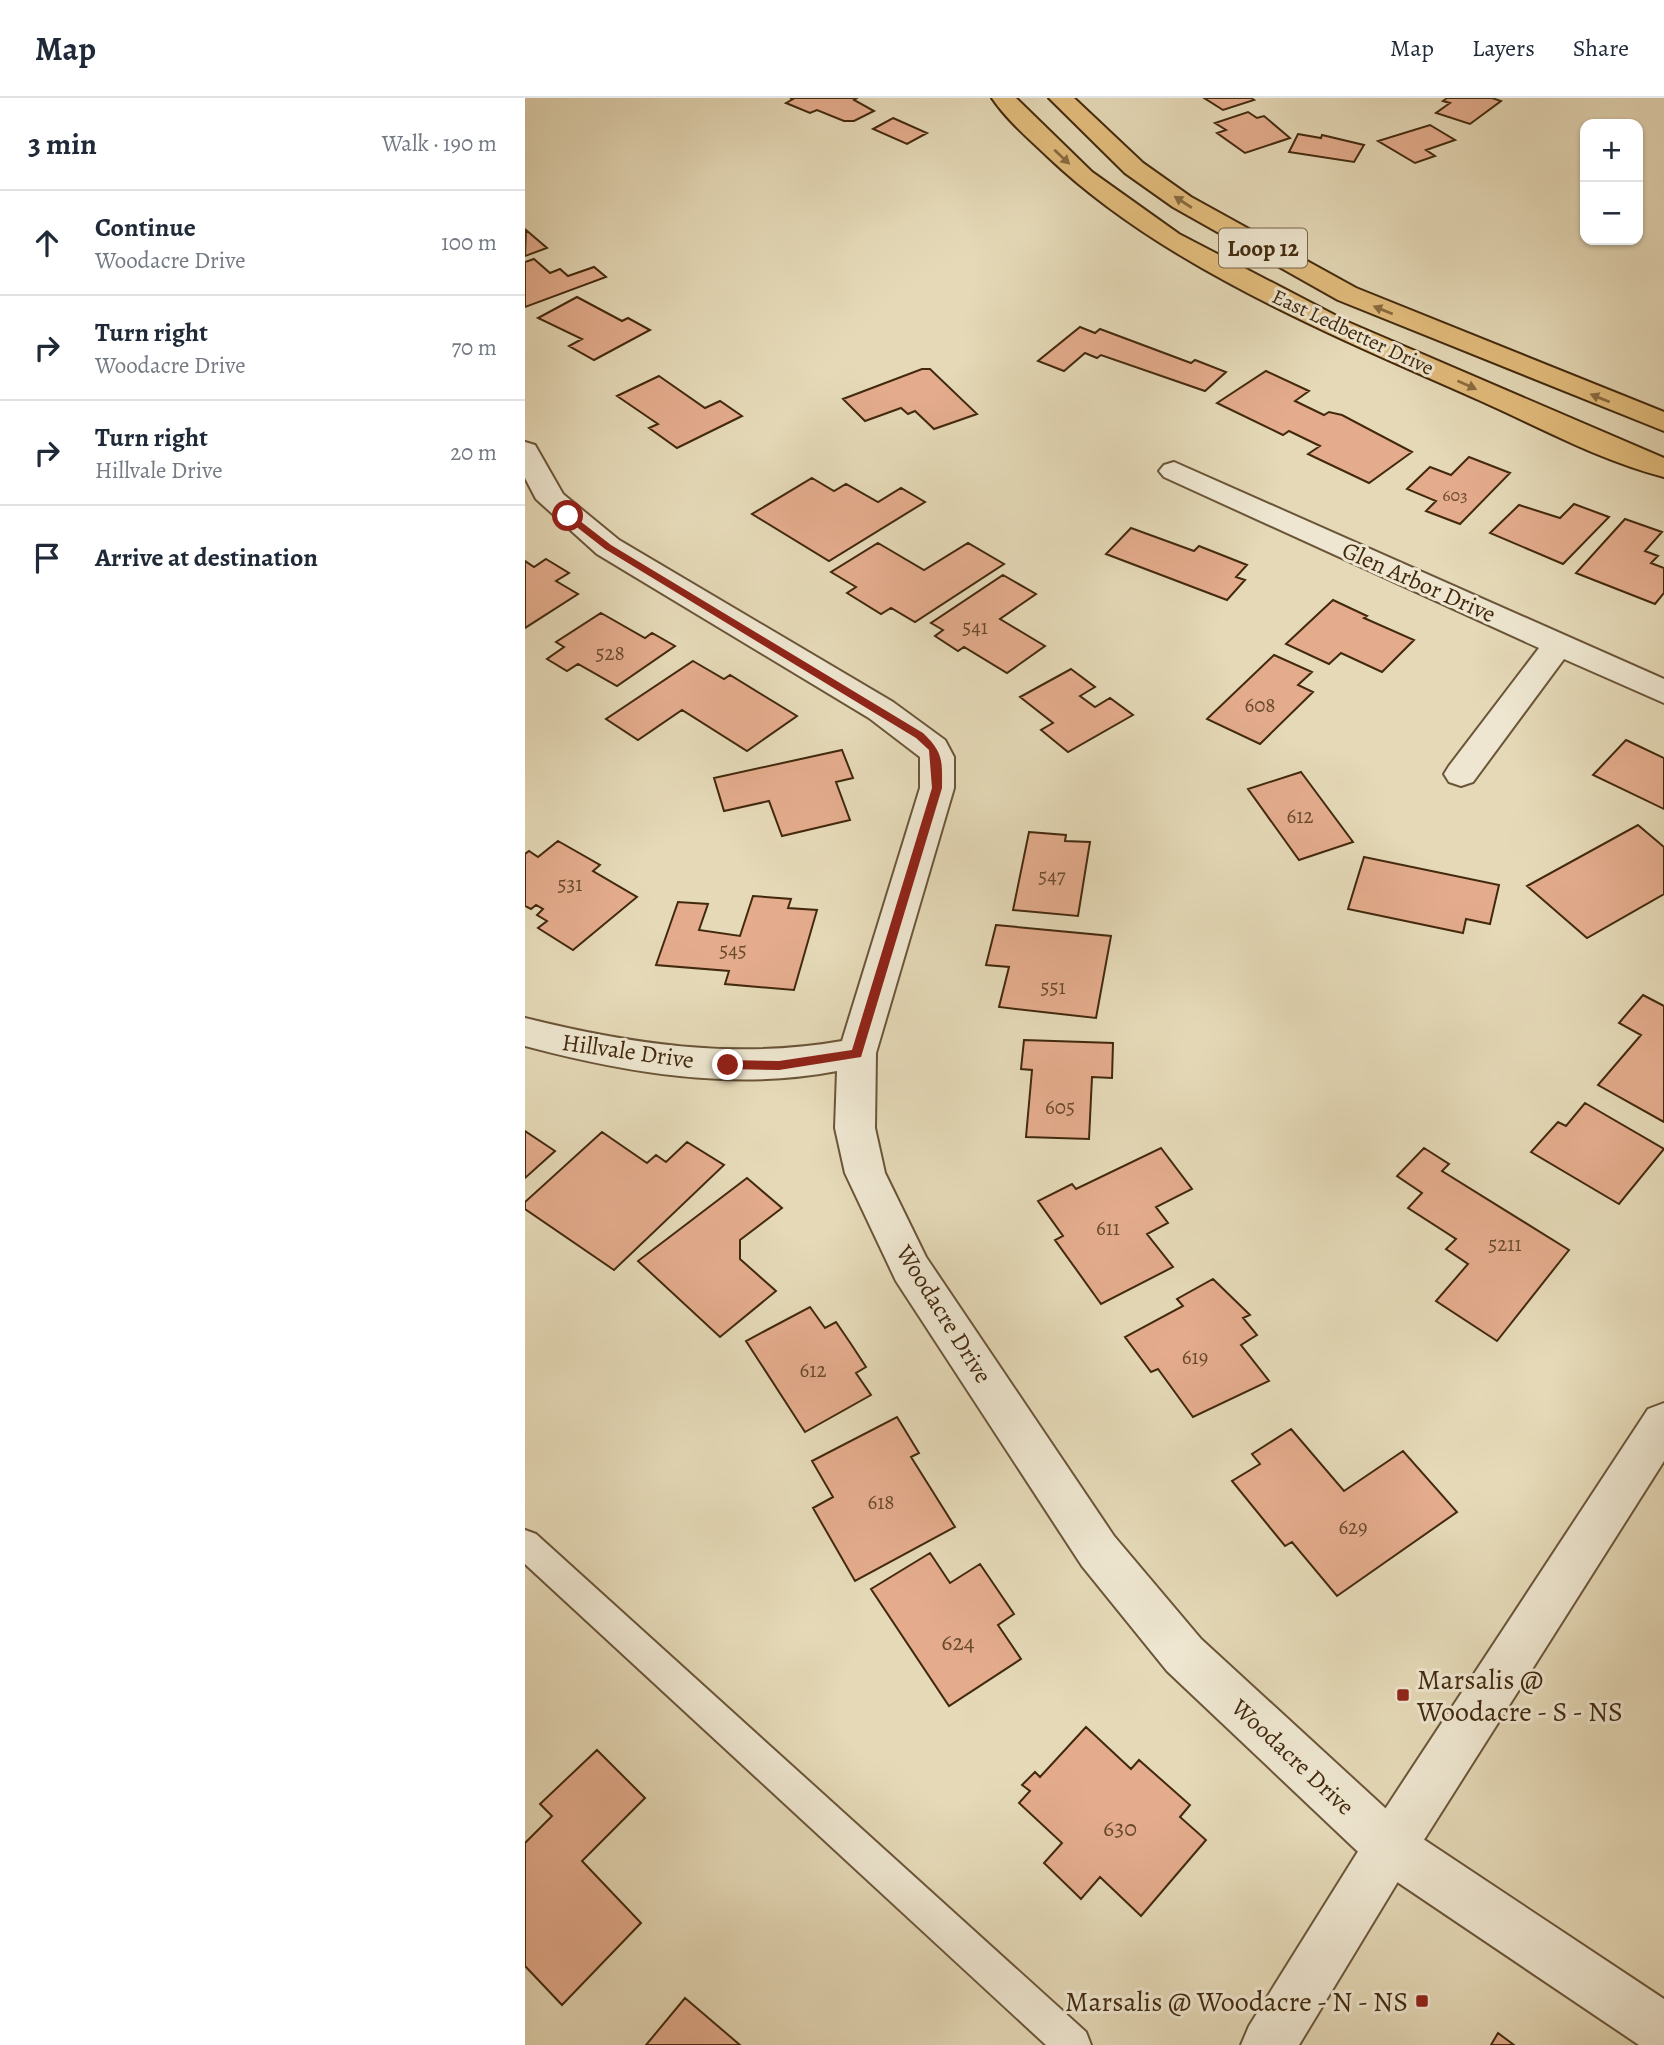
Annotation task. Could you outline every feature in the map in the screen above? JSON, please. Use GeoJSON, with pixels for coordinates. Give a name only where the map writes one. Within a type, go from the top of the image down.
{"type":"FeatureCollection","features":[{"type":"Feature","properties":{"kind":"main road"},"geometry":{"type":"LineString","coordinates":[[1008,104],[1062,99]]}},
{"type":"Feature","properties":{"kind":"main road","name":"East Ledbetter Drive"},"geometry":{"type":"LineString","coordinates":[[1062,99],[1134,168],[1182,202],[1347,294],[1664,422]]}},
{"type":"Feature","properties":{"kind":"main road","name":"East Ledbetter Drive"},"geometry":{"type":"LineString","coordinates":[[1008,104],[1083,177],[1170,239],[1294,305],[1405,357],[1608,447],[1664,468]]}},
{"type":"Feature","properties":{"kind":"main road"},"geometry":{"type":"LineString","coordinates":[[1405,357],[1446,336]]}},
{"type":"Feature","properties":{"kind":"street","name":"Woodacre Drive"},"geometry":{"type":"LineString","coordinates":[[525,451],[551,499],[608,547],[881,710],[933,748],[937,757],[937,788],[857,1054],[855,1128],[865,1173],[911,1269],[1083,1528],[1184,1655],[1390,1847],[1664,2030]]}},
{"type":"Feature","properties":{"kind":"street","name":"Glen Arbor Drive"},"geometry":{"type":"LineString","coordinates":[[1174,471],[1664,692]]}},
{"type":"Feature","properties":{"kind":"street"},"geometry":{"type":"LineString","coordinates":[[1461,774],[1558,645]]}},
{"type":"Feature","properties":{"kind":"street","name":"Hillvale Drive"},"geometry":{"type":"LineString","coordinates":[[525,1032],[597,1050],[728,1065],[779,1065],[857,1054]]}},
{"type":"Feature","properties":{"kind":"street"},"geometry":{"type":"LineString","coordinates":[[1268,2045],[1390,1847],[1664,1423]]}},
{"type":"Feature","properties":{"kind":"lane"},"geometry":{"type":"LineString","coordinates":[[525,1544],[1073,2045]]}},
{"type":"Feature","properties":{"kind":"building"},"geometry":{"type":"Polygon","coordinates":[[[790,98],[857,98],[854,100],[874,111],[854,121],[844,121],[817,110],[810,113],[786,103],[793,99],[790,98]]]}},
{"type":"Feature","properties":{"kind":"building"},"geometry":{"type":"Polygon","coordinates":[[[1204,98],[1251,98],[1254,100],[1223,110],[1204,98]]]}},
{"type":"Feature","properties":{"kind":"building"},"geometry":{"type":"Polygon","coordinates":[[[1447,98],[1492,98],[1501,101],[1470,124],[1436,113],[1450,103],[1443,101],[1447,98]]]}},
{"type":"Feature","properties":{"kind":"building"},"geometry":{"type":"Polygon","coordinates":[[[1248,112],[1257,118],[1264,116],[1290,138],[1245,153],[1217,133],[1226,130],[1215,123],[1248,112]]]}},
{"type":"Feature","properties":{"kind":"building"},"geometry":{"type":"Polygon","coordinates":[[[893,118],[927,133],[907,144],[873,129],[893,118]]]}},
{"type":"Feature","properties":{"kind":"building"},"geometry":{"type":"Polygon","coordinates":[[[1430,125],[1455,140],[1426,150],[1435,156],[1415,163],[1378,141],[1430,125]]]}},
{"type":"Feature","properties":{"kind":"building"},"geometry":{"type":"Polygon","coordinates":[[[1298,134],[1321,138],[1322,135],[1364,145],[1354,162],[1289,152],[1298,134]]]}},
{"type":"Feature","properties":{"kind":"building"},"geometry":{"type":"Polygon","coordinates":[[[526,230],[547,248],[525,256],[526,230]]]}},
{"type":"Feature","properties":{"kind":"building"},"geometry":{"type":"Polygon","coordinates":[[[534,259],[550,273],[560,269],[568,276],[594,267],[606,277],[525,307],[525,262],[534,259]]]}},
{"type":"Feature","properties":{"kind":"building"},"geometry":{"type":"Polygon","coordinates":[[[577,297],[622,321],[628,318],[650,330],[594,360],[569,346],[582,339],[538,318],[577,297]]]}},
{"type":"Feature","properties":{"kind":"building"},"geometry":{"type":"Polygon","coordinates":[[[1080,327],[1095,333],[1100,329],[1191,363],[1195,360],[1226,372],[1205,391],[1101,355],[1097,358],[1085,353],[1064,371],[1038,361],[1080,327]]]}},
{"type":"Feature","properties":{"kind":"building"},"geometry":{"type":"Polygon","coordinates":[[[922,369],[930,369],[977,414],[934,429],[915,411],[908,414],[901,408],[865,421],[843,399],[922,369]]]}},
{"type":"Feature","properties":{"kind":"building"},"geometry":{"type":"Polygon","coordinates":[[[1266,371],[1309,391],[1295,401],[1324,415],[1329,412],[1342,415],[1412,452],[1369,483],[1308,454],[1320,446],[1289,431],[1283,435],[1217,403],[1266,371]]]}},
{"type":"Feature","properties":{"kind":"building"},"geometry":{"type":"Polygon","coordinates":[[[659,376],[705,408],[720,401],[742,416],[677,448],[649,428],[658,424],[617,396],[659,376]]]}},
{"type":"Feature","properties":{"kind":"building"},"geometry":{"type":"Polygon","coordinates":[[[1469,457],[1510,473],[1460,524],[1426,511],[1436,501],[1407,489],[1430,467],[1451,475],[1469,457]]]}},
{"type":"Feature","properties":{"kind":"building"},"geometry":{"type":"Polygon","coordinates":[[[812,478],[834,491],[846,484],[878,502],[901,488],[925,502],[829,561],[752,514],[812,478]]]}},
{"type":"Feature","properties":{"kind":"building"},"geometry":{"type":"Polygon","coordinates":[[[1574,504],[1609,517],[1563,564],[1490,533],[1519,505],[1560,518],[1574,504]]]}},
{"type":"Feature","properties":{"kind":"building"},"geometry":{"type":"Polygon","coordinates":[[[1625,519],[1662,532],[1645,551],[1658,556],[1651,563],[1664,568],[1664,593],[1655,604],[1576,573],[1625,519]]]}},
{"type":"Feature","properties":{"kind":"building"},"geometry":{"type":"Polygon","coordinates":[[[1131,528],[1194,551],[1199,546],[1247,565],[1236,577],[1245,580],[1227,600],[1106,554],[1131,528]]]}},
{"type":"Feature","properties":{"kind":"building"},"geometry":{"type":"Polygon","coordinates":[[[878,543],[924,570],[968,543],[1004,564],[915,622],[891,608],[881,614],[847,593],[856,587],[831,572],[878,543]]]}},
{"type":"Feature","properties":{"kind":"building"},"geometry":{"type":"Polygon","coordinates":[[[546,559],[569,573],[556,581],[578,594],[525,628],[525,561],[534,567],[546,559]]]}},
{"type":"Feature","properties":{"kind":"building"},"geometry":{"type":"Polygon","coordinates":[[[1003,575],[1036,594],[1000,619],[1045,646],[1007,673],[964,647],[958,651],[935,636],[943,630],[931,623],[1003,575]]]}},
{"type":"Feature","properties":{"kind":"building"},"geometry":{"type":"Polygon","coordinates":[[[1333,600],[1367,616],[1364,618],[1414,640],[1382,672],[1341,653],[1329,664],[1286,644],[1333,600]]]}},
{"type":"Feature","properties":{"kind":"building"},"geometry":{"type":"Polygon","coordinates":[[[601,613],[645,638],[652,633],[675,646],[617,686],[578,664],[567,671],[547,659],[564,647],[556,642],[601,613]]]}},
{"type":"Feature","properties":{"kind":"building"},"geometry":{"type":"Polygon","coordinates":[[[1274,655],[1312,672],[1298,685],[1313,692],[1260,744],[1207,719],[1274,655]]]}},
{"type":"Feature","properties":{"kind":"building"},"geometry":{"type":"Polygon","coordinates":[[[693,661],[724,679],[730,675],[797,716],[747,751],[682,710],[638,740],[606,719],[693,661]]]}},
{"type":"Feature","properties":{"kind":"building"},"geometry":{"type":"Polygon","coordinates":[[[1071,669],[1095,687],[1080,696],[1095,707],[1110,698],[1133,715],[1068,752],[1041,730],[1053,723],[1020,697],[1071,669]]]}},
{"type":"Feature","properties":{"kind":"building"},"geometry":{"type":"Polygon","coordinates":[[[1626,740],[1664,758],[1664,809],[1593,775],[1626,740]]]}},
{"type":"Feature","properties":{"kind":"building"},"geometry":{"type":"Polygon","coordinates":[[[842,750],[853,778],[836,782],[850,820],[782,836],[769,801],[724,811],[714,778],[842,750]]]}},
{"type":"Feature","properties":{"kind":"building"},"geometry":{"type":"Polygon","coordinates":[[[1301,772],[1353,842],[1299,860],[1248,789],[1301,772]]]}},
{"type":"Feature","properties":{"kind":"building"},"geometry":{"type":"Polygon","coordinates":[[[1638,825],[1664,847],[1664,894],[1587,938],[1527,886],[1638,825]]]}},
{"type":"Feature","properties":{"kind":"building"},"geometry":{"type":"Polygon","coordinates":[[[1029,832],[1066,835],[1065,841],[1090,842],[1078,916],[1013,910],[1029,832]]]}},
{"type":"Feature","properties":{"kind":"building"},"geometry":{"type":"Polygon","coordinates":[[[558,841],[600,865],[593,871],[637,897],[573,950],[538,928],[547,921],[537,915],[543,909],[536,905],[531,909],[525,906],[525,854],[529,851],[538,857],[558,841]]]}},
{"type":"Feature","properties":{"kind":"building"},"geometry":{"type":"Polygon","coordinates":[[[1364,857],[1499,885],[1490,924],[1466,919],[1463,933],[1348,909],[1364,857]]]}},
{"type":"Feature","properties":{"kind":"building"},"geometry":{"type":"Polygon","coordinates":[[[753,896],[791,899],[788,908],[817,910],[794,990],[725,984],[729,971],[656,965],[678,902],[708,904],[699,930],[740,936],[753,896]]]}},
{"type":"Feature","properties":{"kind":"building"},"geometry":{"type":"Polygon","coordinates":[[[996,925],[1111,936],[1096,1018],[999,1007],[1009,967],[986,965],[996,925]]]}},
{"type":"Feature","properties":{"kind":"building"},"geometry":{"type":"Polygon","coordinates":[[[1643,995],[1664,1006],[1664,1122],[1598,1085],[1641,1035],[1619,1023],[1643,995]]]}},
{"type":"Feature","properties":{"kind":"building"},"geometry":{"type":"Polygon","coordinates":[[[1024,1040],[1113,1043],[1112,1078],[1092,1077],[1089,1139],[1026,1137],[1032,1070],[1021,1069],[1024,1040]]]}},
{"type":"Feature","properties":{"kind":"building"},"geometry":{"type":"Polygon","coordinates":[[[1585,1103],[1664,1149],[1619,1204],[1531,1152],[1558,1122],[1566,1126],[1585,1103]]]}},
{"type":"Feature","properties":{"kind":"building"},"geometry":{"type":"Polygon","coordinates":[[[525,1131],[555,1151],[525,1178],[525,1131]]]}},
{"type":"Feature","properties":{"kind":"building"},"geometry":{"type":"Polygon","coordinates":[[[602,1132],[647,1163],[656,1155],[666,1162],[687,1142],[724,1165],[614,1270],[525,1209],[525,1202],[602,1132]]]}},
{"type":"Feature","properties":{"kind":"building"},"geometry":{"type":"Polygon","coordinates":[[[1161,1148],[1192,1189],[1156,1207],[1168,1223],[1147,1234],[1173,1267],[1101,1304],[1055,1240],[1063,1236],[1038,1201],[1072,1184],[1076,1189],[1161,1148]]]}},
{"type":"Feature","properties":{"kind":"building"},"geometry":{"type":"Polygon","coordinates":[[[1424,1148],[1449,1164],[1442,1171],[1569,1250],[1497,1341],[1436,1301],[1468,1264],[1446,1249],[1456,1239],[1408,1208],[1422,1193],[1397,1176],[1424,1148]]]}},
{"type":"Feature","properties":{"kind":"building"},"geometry":{"type":"Polygon","coordinates":[[[747,1178],[782,1208],[740,1240],[740,1259],[776,1291],[720,1337],[638,1261],[747,1178]]]}},
{"type":"Feature","properties":{"kind":"building"},"geometry":{"type":"Polygon","coordinates":[[[1213,1279],[1250,1315],[1243,1318],[1257,1335],[1241,1345],[1269,1381],[1193,1417],[1158,1369],[1151,1372],[1125,1337],[1183,1306],[1177,1299],[1213,1279]]]}},
{"type":"Feature","properties":{"kind":"building"},"geometry":{"type":"Polygon","coordinates":[[[810,1307],[825,1328],[836,1322],[866,1367],[856,1373],[871,1395],[805,1432],[746,1341],[810,1307]]]}},
{"type":"Feature","properties":{"kind":"building"},"geometry":{"type":"Polygon","coordinates":[[[897,1417],[919,1453],[911,1457],[955,1527],[855,1581],[813,1508],[833,1497],[812,1461],[897,1417]]]}},
{"type":"Feature","properties":{"kind":"building"},"geometry":{"type":"Polygon","coordinates":[[[1291,1429],[1344,1491],[1403,1451],[1457,1512],[1337,1596],[1292,1542],[1285,1546],[1232,1481],[1260,1464],[1252,1454],[1291,1429]]]}},
{"type":"Feature","properties":{"kind":"building"},"geometry":{"type":"Polygon","coordinates":[[[930,1553],[950,1583],[980,1564],[1014,1614],[998,1625],[1021,1659],[949,1706],[871,1589],[930,1553]]]}},
{"type":"Feature","properties":{"kind":"building"},"geometry":{"type":"Polygon","coordinates":[[[1086,1727],[1131,1769],[1139,1760],[1190,1805],[1180,1817],[1206,1840],[1141,1916],[1100,1877],[1081,1899],[1044,1863],[1062,1843],[1019,1803],[1030,1791],[1022,1785],[1035,1772],[1040,1777],[1086,1727]]]}},
{"type":"Feature","properties":{"kind":"building"},"geometry":{"type":"Polygon","coordinates":[[[597,1750],[645,1798],[582,1861],[641,1923],[562,2005],[525,1966],[525,1843],[552,1816],[540,1804],[597,1750]]]}},
{"type":"Feature","properties":{"kind":"building"},"geometry":{"type":"Polygon","coordinates":[[[685,1998],[740,2045],[646,2045],[685,1998]]]}},
{"type":"Feature","properties":{"kind":"building"},"geometry":{"type":"Polygon","coordinates":[[[1498,2033],[1514,2045],[1491,2045],[1498,2033]]]}},
{"type":"Feature","properties":{"kind":"place","name":"Marsalis @ Woodacre - S - NS"},"geometry":{"type":"Point","coordinates":[1403,1695]}},
{"type":"Feature","properties":{"kind":"place","name":"Marsalis @ Woodacre - N - NS"},"geometry":{"type":"Point","coordinates":[1422,2001]}},
{"type":"Feature","properties":{"kind":"route"},"geometry":{"type":"LineString","coordinates":[[568,516],[608,547],[920,735],[933,748],[937,757],[937,788],[857,1054],[779,1065],[728,1065]]}}]}
